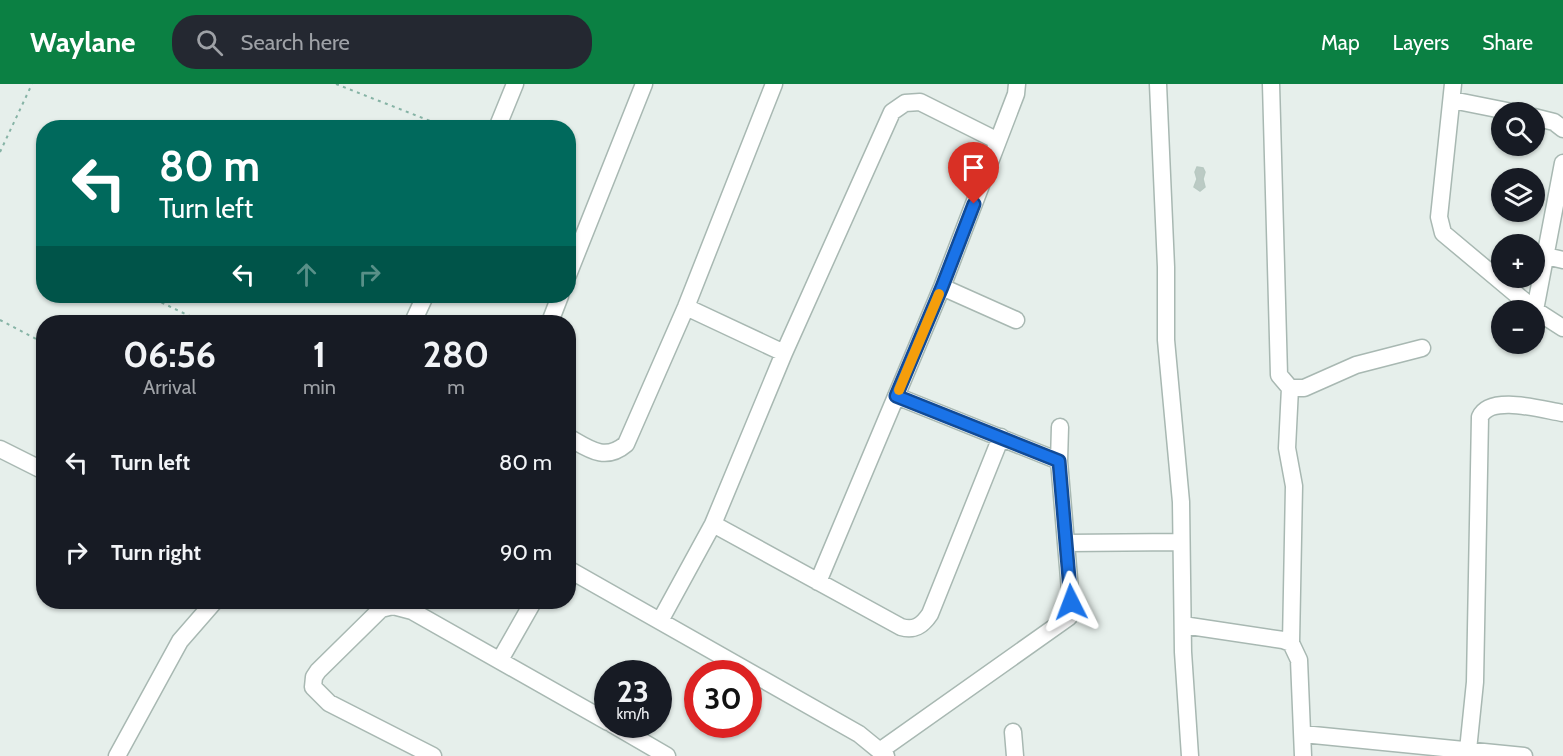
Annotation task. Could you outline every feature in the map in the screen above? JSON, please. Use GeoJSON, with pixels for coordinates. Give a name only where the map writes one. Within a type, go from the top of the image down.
{"type":"FeatureCollection","features":[{"type":"Feature","properties":{"kind":"street"},"geometry":{"type":"LineString","coordinates":[[500,120],[515,84]]}},
{"type":"Feature","properties":{"kind":"street"},"geometry":{"type":"LineString","coordinates":[[576,255],[644,84]]}},
{"type":"Feature","properties":{"kind":"street"},"geometry":{"type":"LineString","coordinates":[[576,442],[594,453],[603,454],[613,453],[626,444],[686,307],[774,84]]}},
{"type":"Feature","properties":{"kind":"street"},"geometry":{"type":"LineString","coordinates":[[818,582],[942,287],[1016,94],[1017,84]]}},
{"type":"Feature","properties":{"kind":"street"},"geometry":{"type":"LineString","coordinates":[[1158,84],[1166,340],[1180,502],[1183,625],[1190,756]]}},
{"type":"Feature","properties":{"kind":"street"},"geometry":{"type":"LineString","coordinates":[[1271,84],[1278,369],[1282,380],[1290,388],[1304,388],[1356,365],[1422,348]]}},
{"type":"Feature","properties":{"kind":"street"},"geometry":{"type":"LineString","coordinates":[[1491,105],[1452,92],[1439,225],[1443,233],[1476,263],[1525,300]]}},
{"type":"Feature","properties":{"kind":"street"},"geometry":{"type":"LineString","coordinates":[[660,621],[713,524],[784,353],[892,112],[905,103],[920,102],[998,141]]}},
{"type":"Feature","properties":{"kind":"street"},"geometry":{"type":"LineString","coordinates":[[1545,120],[1554,122],[1563,129]]}},
{"type":"Feature","properties":{"kind":"street"},"geometry":{"type":"LineString","coordinates":[[1537,300],[1563,163]]}},
{"type":"Feature","properties":{"kind":"street"},"geometry":{"type":"LineString","coordinates":[[1546,256],[1563,260]]}},
{"type":"Feature","properties":{"kind":"street"},"geometry":{"type":"LineString","coordinates":[[942,287],[1016,320]]}},
{"type":"Feature","properties":{"kind":"street"},"geometry":{"type":"LineString","coordinates":[[686,307],[784,353]]}},
{"type":"Feature","properties":{"kind":"street"},"geometry":{"type":"LineString","coordinates":[[1545,316],[1563,328]]}},
{"type":"Feature","properties":{"kind":"street"},"geometry":{"type":"LineString","coordinates":[[1290,388],[1287,448],[1294,486],[1291,644],[1299,660],[1304,756]]}},
{"type":"Feature","properties":{"kind":"street"},"geometry":{"type":"LineString","coordinates":[[896,396],[1059,461]]}},
{"type":"Feature","properties":{"kind":"street"},"geometry":{"type":"LineString","coordinates":[[1468,750],[1475,682],[1480,417],[1483,412],[1494,405],[1563,413]]}},
{"type":"Feature","properties":{"kind":"street"},"geometry":{"type":"LineString","coordinates":[[576,574],[859,734],[883,753],[1067,620],[1071,612],[1059,461],[1060,427]]}},
{"type":"Feature","properties":{"kind":"street"},"geometry":{"type":"LineString","coordinates":[[713,524],[901,627],[908,629],[920,626],[930,615],[1001,437]]}},
{"type":"Feature","properties":{"kind":"street"},"geometry":{"type":"LineString","coordinates":[[0,449],[36,467]]}},
{"type":"Feature","properties":{"kind":"street"},"geometry":{"type":"LineString","coordinates":[[1067,543],[1181,542]]}},
{"type":"Feature","properties":{"kind":"street"},"geometry":{"type":"LineString","coordinates":[[117,756],[180,641],[207,609]]}},
{"type":"Feature","properties":{"kind":"street"},"geometry":{"type":"LineString","coordinates":[[382,609],[375,613],[318,671],[313,682],[316,692],[321,697],[433,756]]}},
{"type":"Feature","properties":{"kind":"street"},"geometry":{"type":"LineString","coordinates":[[402,609],[412,611],[594,714]]}},
{"type":"Feature","properties":{"kind":"street"},"geometry":{"type":"LineString","coordinates":[[500,660],[529,609]]}},
{"type":"Feature","properties":{"kind":"street"},"geometry":{"type":"LineString","coordinates":[[1183,625],[1283,640],[1291,644]]}},
{"type":"Feature","properties":{"kind":"street"},"geometry":{"type":"LineString","coordinates":[[1013,732],[1015,756]]}},
{"type":"Feature","properties":{"kind":"street"},"geometry":{"type":"LineString","coordinates":[[1303,734],[1524,756]]}},
{"type":"Feature","properties":{"kind":"street"},"geometry":{"type":"LineString","coordinates":[[636,738],[667,756]]}},
{"type":"Feature","properties":{"kind":"path"},"geometry":{"type":"LineString","coordinates":[[0,152],[32,84]]}},
{"type":"Feature","properties":{"kind":"path"},"geometry":{"type":"LineString","coordinates":[[336,84],[428,120]]}},
{"type":"Feature","properties":{"kind":"path"},"geometry":{"type":"LineString","coordinates":[[163,303],[187,315]]}},
{"type":"Feature","properties":{"kind":"path"},"geometry":{"type":"LineString","coordinates":[[0,320],[36,339]]}},
{"type":"Feature","properties":{"kind":"building"},"geometry":{"type":"Polygon","coordinates":[[[1197,167],[1203,168],[1205,172],[1203,179],[1205,187],[1200,191],[1194,187],[1197,167]]]}},
{"type":"Feature","properties":{"kind":"slow traffic"},"geometry":{"type":"LineString","coordinates":[[899,390],[939,294]]}},
{"type":"Feature","properties":{"kind":"route"},"geometry":{"type":"LineString","coordinates":[[974,204],[896,396],[1059,461],[1071,602]]}}]}
